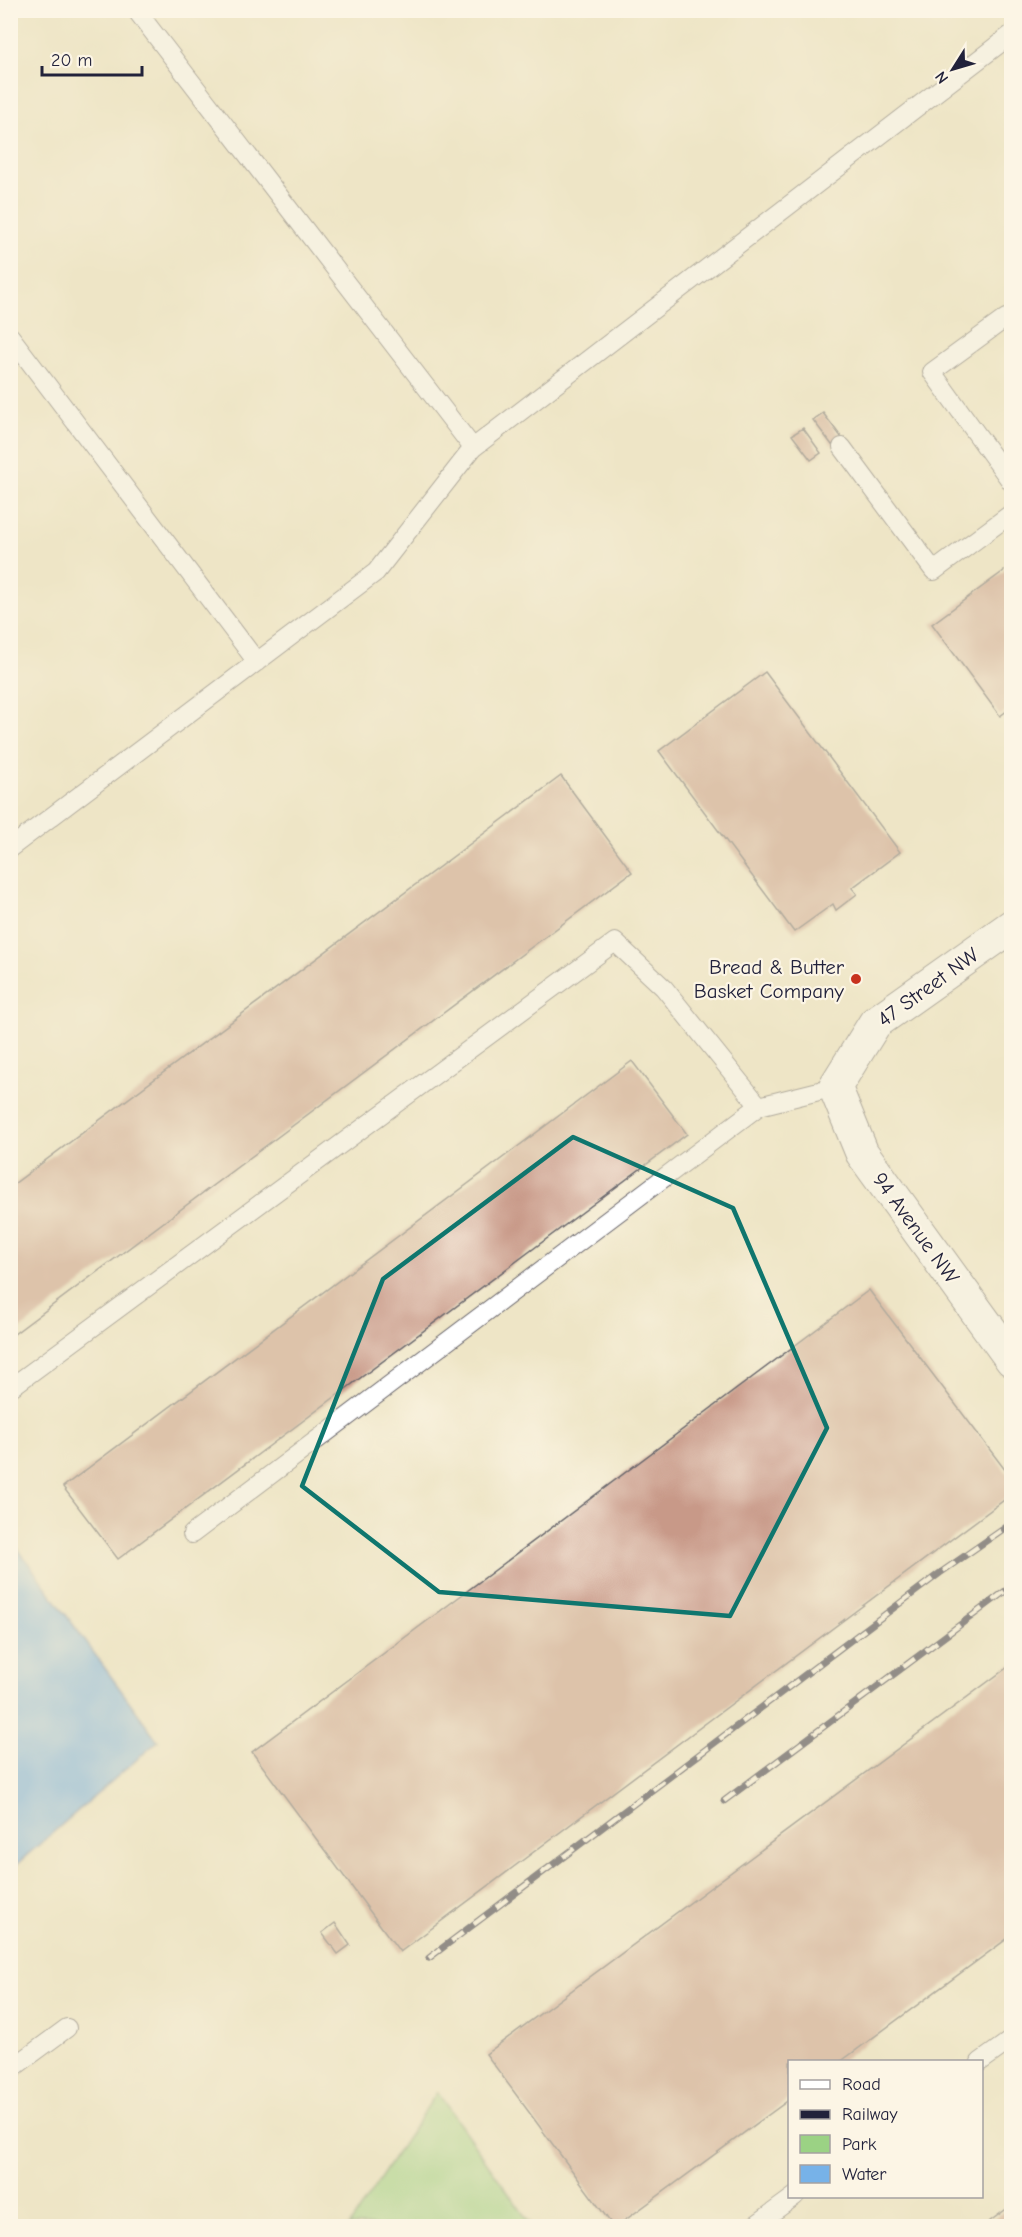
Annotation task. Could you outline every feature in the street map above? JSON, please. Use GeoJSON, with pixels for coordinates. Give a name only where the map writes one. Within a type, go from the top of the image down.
{"type":"FeatureCollection","features":[{"type":"Feature","properties":{"kind":"street","name":"47 Street NW"},"geometry":{"type":"LineString","coordinates":[[835,1087],[875,1023],[1011,926]]}},
{"type":"Feature","properties":{"kind":"street","name":"94 Avenue NW"},"geometry":{"type":"LineString","coordinates":[[835,1087],[862,1153],[1011,1360]]}},
{"type":"Feature","properties":{"kind":"lane"},"geometry":{"type":"LineString","coordinates":[[136,10],[473,448]]}},
{"type":"Feature","properties":{"kind":"lane"},"geometry":{"type":"LineString","coordinates":[[10,848],[376,572],[473,448],[1011,34]]}},
{"type":"Feature","properties":{"kind":"lane"},"geometry":{"type":"LineString","coordinates":[[1011,325],[1006,318],[932,372],[1011,483]]}},
{"type":"Feature","properties":{"kind":"lane"},"geometry":{"type":"LineString","coordinates":[[10,336],[257,662]]}},
{"type":"Feature","properties":{"kind":"lane"},"geometry":{"type":"LineString","coordinates":[[842,447],[934,571],[1011,513]]}},
{"type":"Feature","properties":{"kind":"lane"},"geometry":{"type":"LineString","coordinates":[[13,1386],[615,942],[664,988],[759,1106]]}},
{"type":"Feature","properties":{"kind":"lane"},"geometry":{"type":"LineString","coordinates":[[192,1534],[759,1106],[835,1087]]}},
{"type":"Feature","properties":{"kind":"lane"},"geometry":{"type":"LineString","coordinates":[[10,2070],[67,2028]]}},
{"type":"Feature","properties":{"kind":"lane"},"geometry":{"type":"LineString","coordinates":[[981,2060],[1011,2039]]}},
{"type":"Feature","properties":{"kind":"lane"},"geometry":{"type":"LineString","coordinates":[[754,2226],[792,2198]]}},
{"type":"Feature","properties":{"kind":"highlighted area"},"geometry":{"type":"Polygon","coordinates":[[[573,1137],[733,1208],[827,1428],[730,1616],[439,1592],[302,1486],[383,1279],[573,1137]]]}},
{"type":"Feature","properties":{"kind":"green space"},"geometry":{"type":"Polygon","coordinates":[[[437,2092],[532,2226],[349,2226],[437,2092]]]}},
{"type":"Feature","properties":{"kind":"water"},"geometry":{"type":"Polygon","coordinates":[[[10,1538],[158,1741],[11,1869],[10,1869],[10,1538]]]}},
{"type":"Feature","properties":{"kind":"building"},"geometry":{"type":"Polygon","coordinates":[[[823,413],[842,438],[832,445],[813,420],[823,413]]]}},
{"type":"Feature","properties":{"kind":"building"},"geometry":{"type":"Polygon","coordinates":[[[803,428],[821,453],[811,460],[792,435],[803,428]]]}},
{"type":"Feature","properties":{"kind":"building"},"geometry":{"type":"Polygon","coordinates":[[[1012,565],[1012,707],[1000,716],[932,624],[1012,565]]]}},
{"type":"Feature","properties":{"kind":"building"},"geometry":{"type":"Polygon","coordinates":[[[765,672],[900,852],[852,888],[857,894],[836,910],[833,904],[794,932],[659,751],[765,672]]]}},
{"type":"Feature","properties":{"kind":"building"},"geometry":{"type":"Polygon","coordinates":[[[561,776],[632,872],[10,1337],[10,1187],[561,776]]]}},
{"type":"Feature","properties":{"kind":"building"},"geometry":{"type":"Polygon","coordinates":[[[632,1061],[687,1134],[118,1559],[63,1487],[632,1061]]]}},
{"type":"Feature","properties":{"kind":"building"},"geometry":{"type":"Polygon","coordinates":[[[869,1290],[1012,1479],[1012,1494],[400,1952],[252,1752],[869,1290]]]}},
{"type":"Feature","properties":{"kind":"building"},"geometry":{"type":"Polygon","coordinates":[[[1012,1664],[1012,1935],[843,2060],[788,2060],[788,2100],[617,2226],[613,2226],[486,2054],[1012,1664]]]}},
{"type":"Feature","properties":{"kind":"building"},"geometry":{"type":"Polygon","coordinates":[[[335,1923],[350,1945],[338,1954],[322,1933],[335,1923]]]}},
{"type":"Feature","properties":{"kind":"building"},"geometry":{"type":"Polygon","coordinates":[[[1012,2205],[1012,2226],[988,2226],[986,2224],[1012,2205]]]}},
{"type":"Feature","properties":{"kind":"railway"},"geometry":{"type":"LineString","coordinates":[[429,1958],[940,1573],[1012,1523]]}},
{"type":"Feature","properties":{"kind":"railway"},"geometry":{"type":"LineString","coordinates":[[724,1801],[1012,1586]]}},
{"type":"Feature","properties":{"kind":"place","name":"Bread & Butter Basket Company"},"geometry":{"type":"Point","coordinates":[856,979]}}]}
